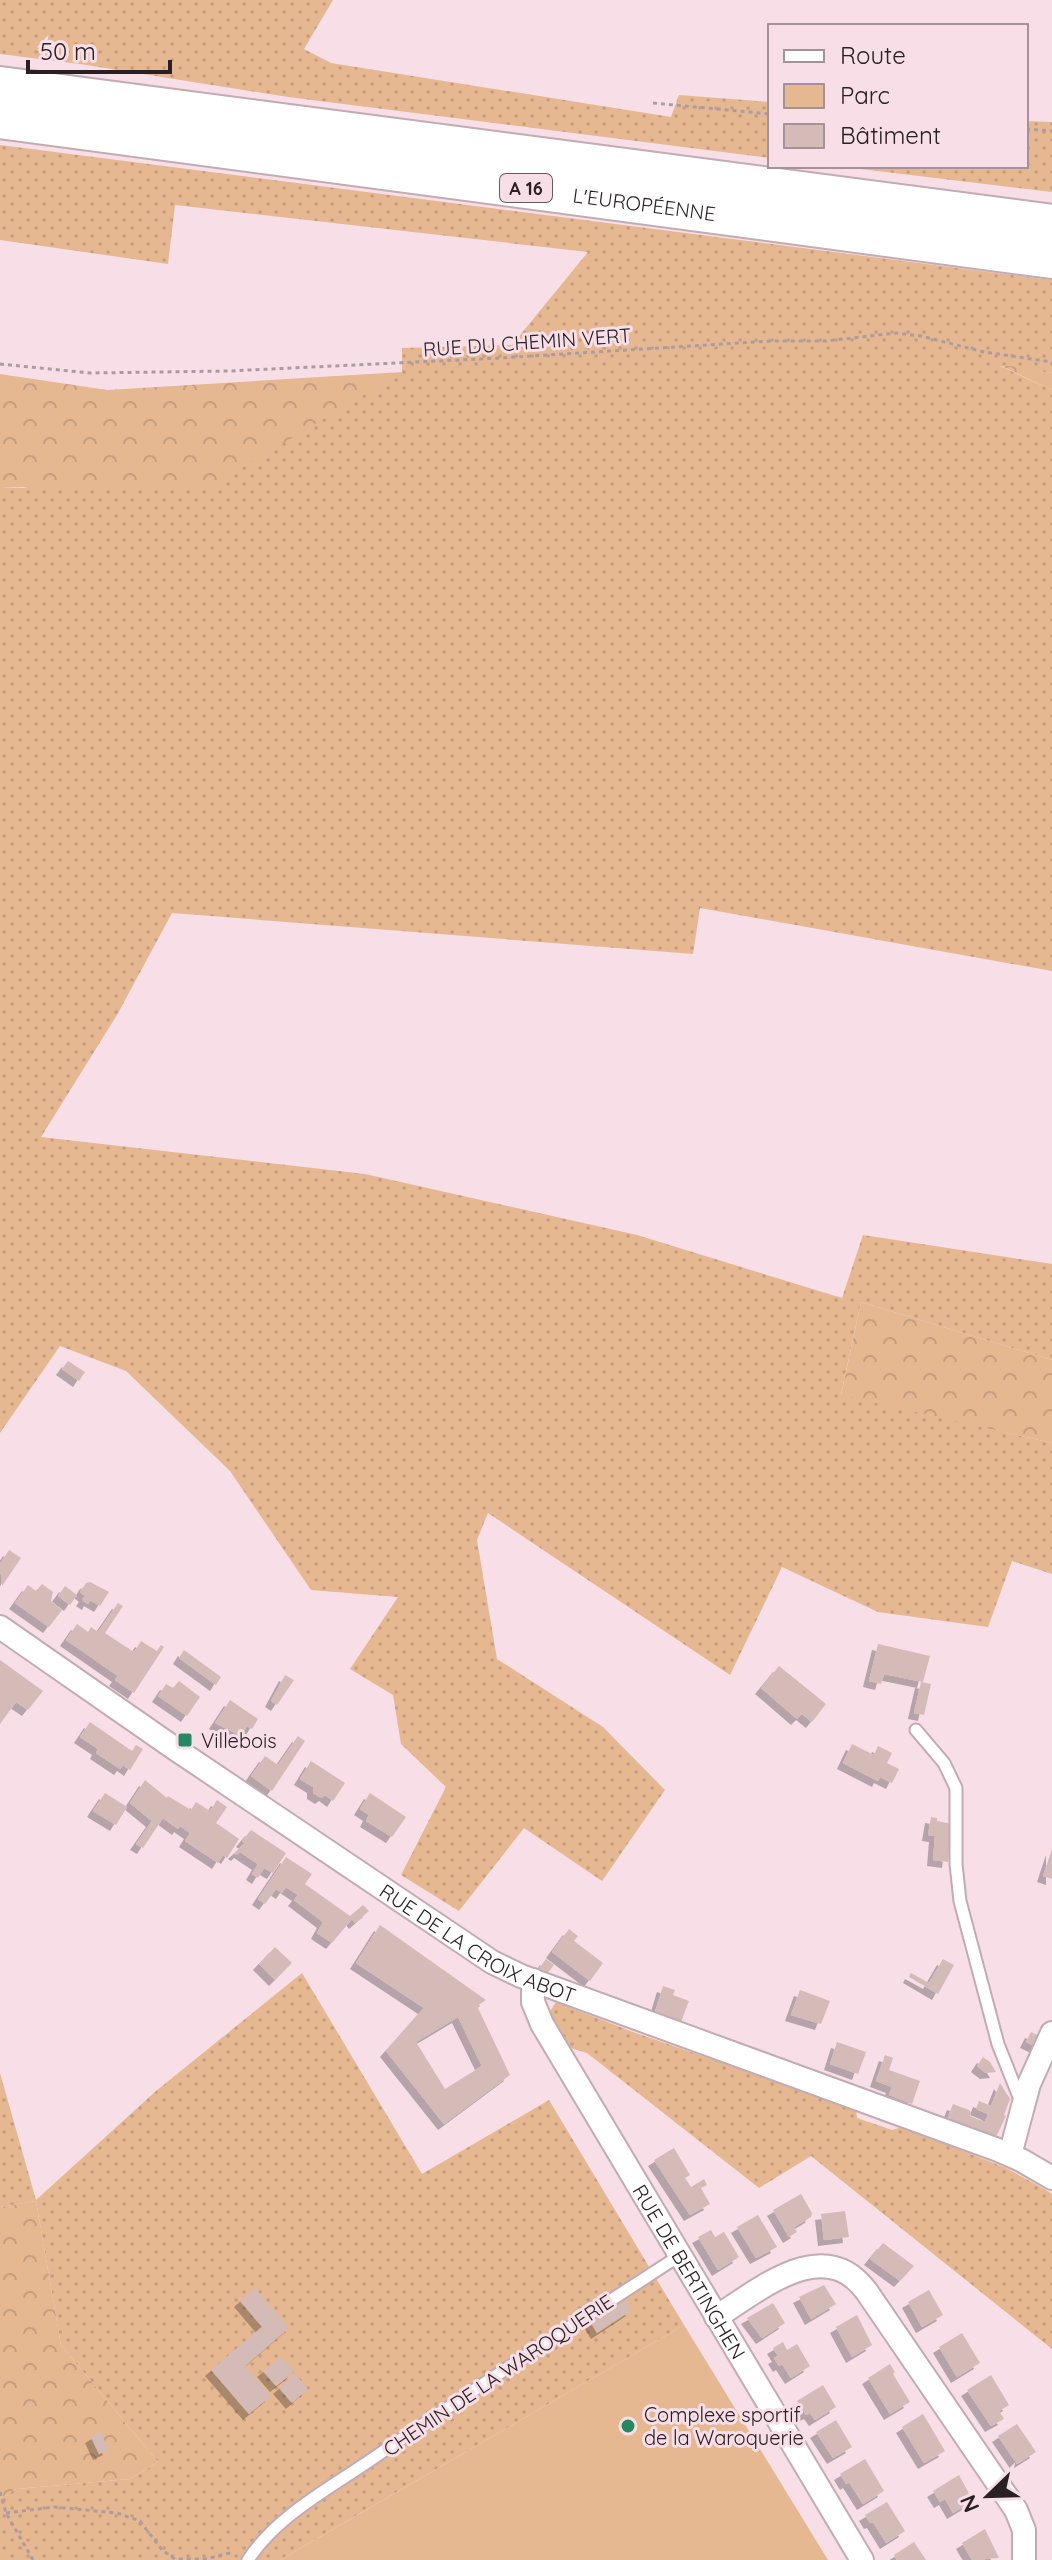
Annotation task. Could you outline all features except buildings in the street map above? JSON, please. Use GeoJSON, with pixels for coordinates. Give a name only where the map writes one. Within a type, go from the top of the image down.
{"type":"FeatureCollection","features":[{"type":"Feature","properties":{"kind":"highway","name":"L'EUROPÉENNE"},"geometry":{"type":"LineString","coordinates":[[0,87],[1052,233]]}},
{"type":"Feature","properties":{"kind":"highway","name":"L'EUROPÉENNE"},"geometry":{"type":"LineString","coordinates":[[0,118],[1052,233]]}},
{"type":"Feature","properties":{"kind":"street","name":"RUE DE LA CROIX ABOT"},"geometry":{"type":"LineString","coordinates":[[0,1627],[492,1962],[533,1980],[1010,2155],[1052,2178]]}},
{"type":"Feature","properties":{"kind":"street","name":"RUE DE BERTINGHEN"},"geometry":{"type":"LineString","coordinates":[[533,1980],[533,2002],[542,2024],[862,2560]]}},
{"type":"Feature","properties":{"kind":"street"},"geometry":{"type":"LineString","coordinates":[[1010,2155],[1022,2105],[1052,2033]]}},
{"type":"Feature","properties":{"kind":"street"},"geometry":{"type":"LineString","coordinates":[[716,2317],[797,2269],[822,2266],[851,2276],[867,2292],[1016,2510],[1024,2530],[1024,2560]]}},
{"type":"Feature","properties":{"kind":"lane"},"geometry":{"type":"LineString","coordinates":[[916,1730],[944,1763],[956,1788],[956,1864],[960,1901],[998,2044],[1022,2105]]}},
{"type":"Feature","properties":{"kind":"lane","name":"CHEMIN DE LA WAROQUERIE"},"geometry":{"type":"LineString","coordinates":[[248,2560],[257,2546],[319,2496],[492,2376],[679,2256]]}},
{"type":"Feature","properties":{"kind":"path"},"geometry":{"type":"LineString","coordinates":[[653,103],[768,114]]}},
{"type":"Feature","properties":{"kind":"path"},"geometry":{"type":"LineString","coordinates":[[1028,129],[1052,131]]}},
{"type":"Feature","properties":{"kind":"path","name":"RUE DU CHEMIN VERT"},"geometry":{"type":"LineString","coordinates":[[0,364],[90,373],[202,372],[771,341],[826,341],[896,333],[984,352],[1052,362]]}},
{"type":"Feature","properties":{"kind":"path"},"geometry":{"type":"LineString","coordinates":[[0,2492],[6,2513],[33,2560]]}},
{"type":"Feature","properties":{"kind":"path"},"geometry":{"type":"LineString","coordinates":[[6,2513],[54,2507],[126,2515],[140,2521],[162,2550],[175,2559],[205,2559],[257,2546]]}},
{"type":"Feature","properties":{"kind":"green space"},"geometry":{"type":"Polygon","coordinates":[[[0,0],[333,0],[304,49],[331,63],[671,117],[679,95],[768,102],[768,158],[288,97],[0,54],[0,0]]]}},
{"type":"Feature","properties":{"kind":"green space"},"geometry":{"type":"Polygon","coordinates":[[[1028,121],[1052,122],[1052,192],[853,168],[1028,168],[1028,121]]]}},
{"type":"Feature","properties":{"kind":"green space"},"geometry":{"type":"Polygon","coordinates":[[[0,145],[1052,280],[1052,373],[1000,366],[1052,390],[1052,971],[700,908],[693,954],[172,913],[117,1015],[41,1137],[365,1174],[637,1235],[842,1298],[863,1235],[1052,1264],[1052,1360],[861,1302],[841,1394],[1052,1443],[1052,1574],[1012,1561],[988,1627],[878,1612],[782,1567],[730,1675],[488,1513],[477,1540],[497,1659],[603,1727],[665,1790],[602,1881],[524,1828],[459,1911],[401,1875],[446,1787],[401,1744],[393,1695],[350,1669],[398,1597],[311,1590],[230,1471],[126,1371],[60,1346],[0,1433],[0,487],[24,488],[402,372],[402,348],[512,345],[588,252],[175,205],[168,264],[0,240],[0,145]]]}},
{"type":"Feature","properties":{"kind":"green space"},"geometry":{"type":"Polygon","coordinates":[[[997,364],[1052,373],[1052,390],[997,364]]]}},
{"type":"Feature","properties":{"kind":"green space"},"geometry":{"type":"Polygon","coordinates":[[[402,372],[207,489],[0,487],[0,374],[107,390],[402,372]]]}},
{"type":"Feature","properties":{"kind":"green space"},"geometry":{"type":"Polygon","coordinates":[[[861,1302],[1052,1360],[1052,1443],[841,1395],[861,1302]]]}},
{"type":"Feature","properties":{"kind":"green space"},"geometry":{"type":"Polygon","coordinates":[[[302,1973],[422,2174],[549,2100],[684,2325],[280,2560],[0,2560],[0,2498],[16,2489],[130,2479],[158,2462],[61,2345],[36,2201],[0,2207],[0,2073],[36,2200],[156,2091],[302,1973]]]}},
{"type":"Feature","properties":{"kind":"green space"},"geometry":{"type":"Polygon","coordinates":[[[556,2002],[856,2109],[857,2118],[892,2130],[902,2127],[1006,2168],[1052,2194],[1052,2349],[811,2156],[759,2188],[587,2053],[564,2046],[547,2016],[556,2002]]]}},
{"type":"Feature","properties":{"kind":"green space"},"geometry":{"type":"Polygon","coordinates":[[[36,2201],[61,2345],[158,2462],[130,2479],[16,2489],[0,2498],[0,2207],[36,2201]]]}},
{"type":"Feature","properties":{"kind":"green space","name":"Complexe sportif de la Waroquerie"},"geometry":{"type":"Polygon","coordinates":[[[684,2325],[828,2560],[280,2560],[337,2527],[684,2325]]]}},
{"type":"Feature","properties":{"kind":"place","name":"Villebois"},"geometry":{"type":"Point","coordinates":[185,1740]}},
{"type":"Feature","properties":{"kind":"place","name":"Complexe sportif de la Waroquerie"},"geometry":{"type":"Point","coordinates":[628,2426]}}]}
